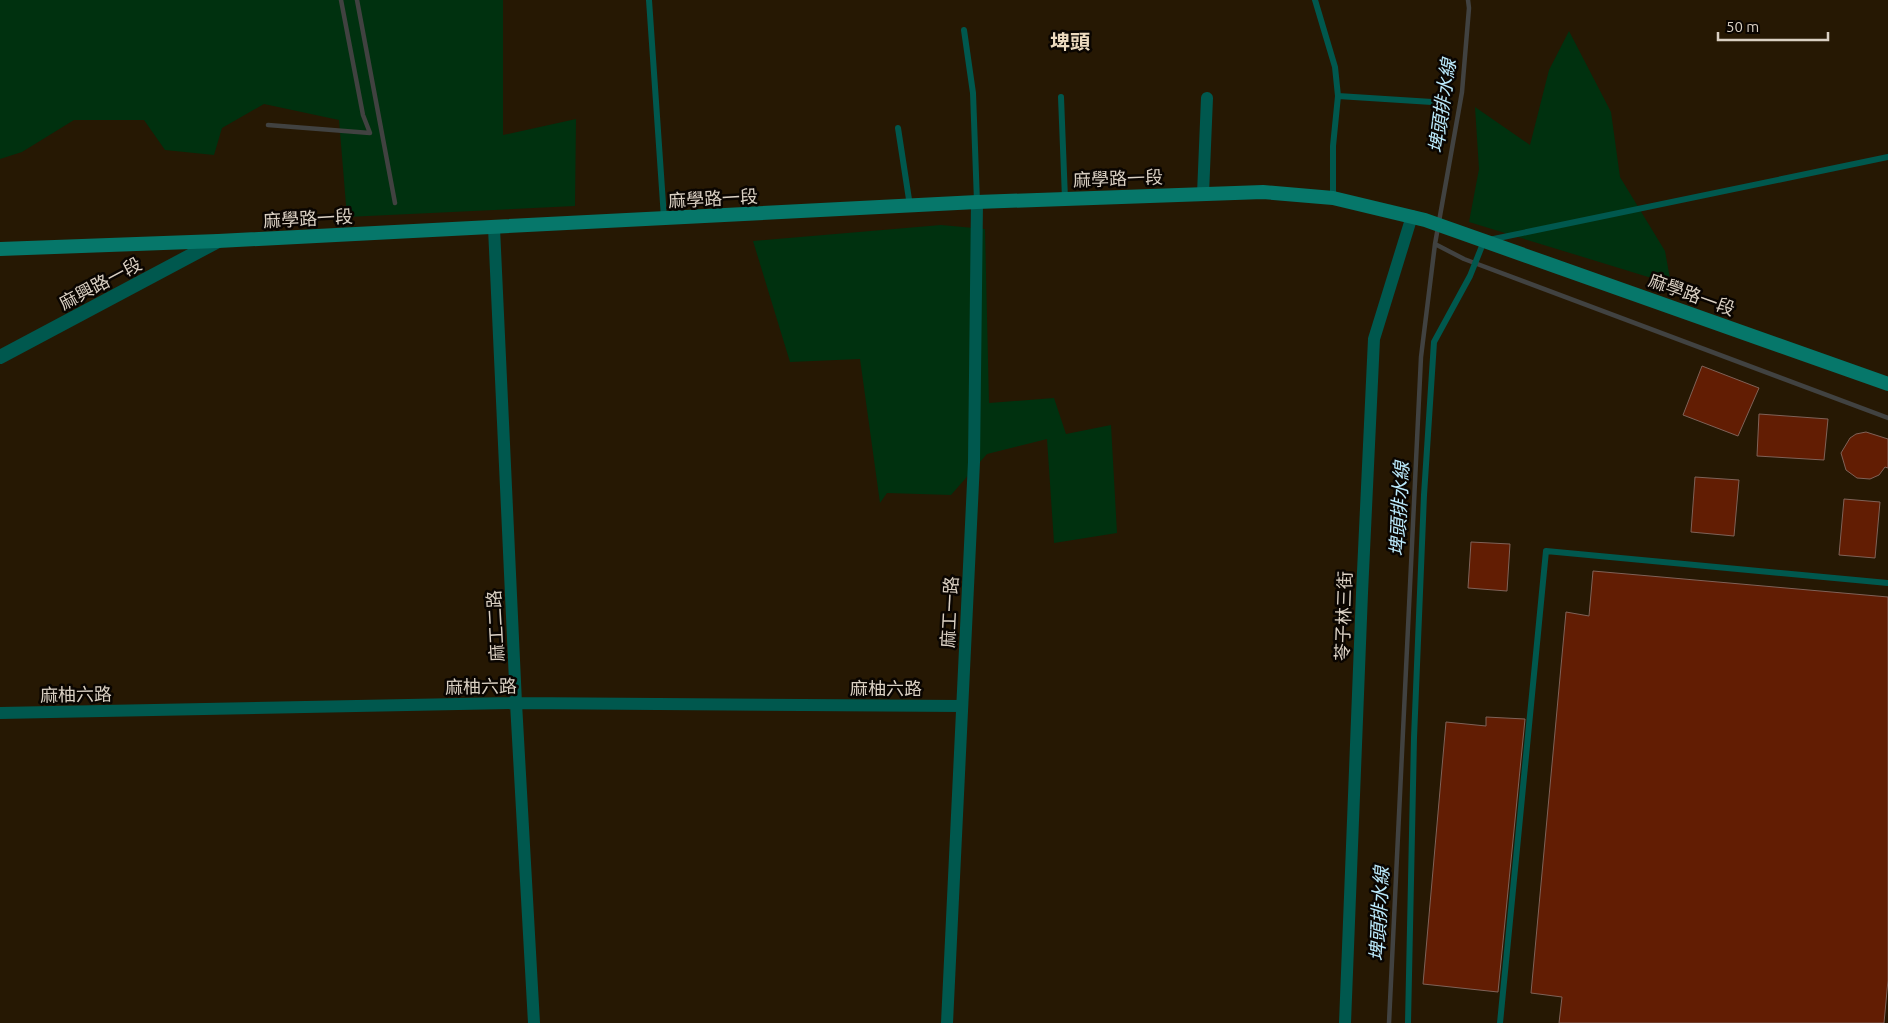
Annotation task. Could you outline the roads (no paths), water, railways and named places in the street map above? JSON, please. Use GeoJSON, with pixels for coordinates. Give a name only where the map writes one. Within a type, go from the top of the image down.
{"type":"FeatureCollection","features":[{"type":"Feature","properties":{"kind":"main road","name":"麻學路一段"},"geometry":{"type":"LineString","coordinates":[[0,249],[494,228],[977,202],[1263,192],[1333,198],[1418,218],[1553,264],[1888,384]]}},
{"type":"Feature","properties":{"kind":"street"},"geometry":{"type":"LineString","coordinates":[[1203,194],[1207,98]]}},
{"type":"Feature","properties":{"kind":"street","name":"麻工一路"},"geometry":{"type":"LineString","coordinates":[[947,1023],[974,462],[977,202]]}},
{"type":"Feature","properties":{"kind":"street","name":"苓子林三街"},"geometry":{"type":"LineString","coordinates":[[1345,1023],[1374,339],[1418,218]]}},
{"type":"Feature","properties":{"kind":"street","name":"麻工二路"},"geometry":{"type":"LineString","coordinates":[[494,228],[516,703],[534,1023]]}},
{"type":"Feature","properties":{"kind":"street","name":"麻興路一段"},"geometry":{"type":"LineString","coordinates":[[0,357],[218,241]]}},
{"type":"Feature","properties":{"kind":"street","name":"麻柚六路"},"geometry":{"type":"LineString","coordinates":[[0,713],[516,703],[962,706]]}},
{"type":"Feature","properties":{"kind":"lane"},"geometry":{"type":"LineString","coordinates":[[649,0],[664,219]]}},
{"type":"Feature","properties":{"kind":"lane"},"geometry":{"type":"LineString","coordinates":[[1315,0],[1335,67],[1338,96],[1333,146],[1333,198]]}},
{"type":"Feature","properties":{"kind":"lane"},"geometry":{"type":"LineString","coordinates":[[964,30],[974,93],[977,202]]}},
{"type":"Feature","properties":{"kind":"lane"},"geometry":{"type":"LineString","coordinates":[[1061,96],[1066,199]]}},
{"type":"Feature","properties":{"kind":"lane"},"geometry":{"type":"LineString","coordinates":[[1338,96],[1432,102]]}},
{"type":"Feature","properties":{"kind":"lane"},"geometry":{"type":"LineString","coordinates":[[898,128],[910,206]]}},
{"type":"Feature","properties":{"kind":"lane"},"geometry":{"type":"LineString","coordinates":[[1408,1023],[1414,738],[1424,495],[1434,342],[1470,276],[1484,241],[1888,157]]}},
{"type":"Feature","properties":{"kind":"lane"},"geometry":{"type":"LineString","coordinates":[[1500,1023],[1546,551],[1888,583]]}},
{"type":"Feature","properties":{"kind":"waterway"},"geometry":{"type":"LineString","coordinates":[[268,125],[370,133],[363,115],[341,0]]}},
{"type":"Feature","properties":{"kind":"waterway"},"geometry":{"type":"LineString","coordinates":[[357,0],[395,203]]}},
{"type":"Feature","properties":{"kind":"waterway","name":"埤頭排水線"},"geometry":{"type":"LineString","coordinates":[[1389,1023],[1421,357],[1435,244],[1462,92],[1469,8],[1468,0]]}},
{"type":"Feature","properties":{"kind":"waterway"},"geometry":{"type":"LineString","coordinates":[[1435,244],[1464,259],[1888,418]]}},
{"type":"Feature","properties":{"kind":"district","name":"埤頭"},"geometry":{"type":"Point","coordinates":[1070,41]}}]}
